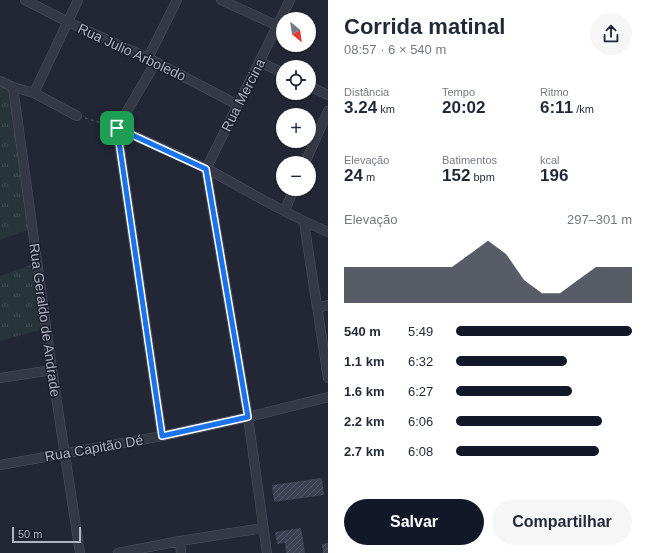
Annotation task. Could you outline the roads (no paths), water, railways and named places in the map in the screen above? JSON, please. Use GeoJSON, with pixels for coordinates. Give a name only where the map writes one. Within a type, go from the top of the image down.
{"type":"FeatureCollection","features":[{"type":"Feature","properties":{"kind":"street","name":"Rua Julio Arboledo"},"geometry":{"type":"LineString","coordinates":[[25,0],[68,22],[152,60],[238,105]]}},
{"type":"Feature","properties":{"kind":"street"},"geometry":{"type":"LineString","coordinates":[[34,93],[78,0]]}},
{"type":"Feature","properties":{"kind":"street"},"geometry":{"type":"LineString","coordinates":[[162,436],[117,128],[152,60],[177,0]]}},
{"type":"Feature","properties":{"kind":"street"},"geometry":{"type":"LineString","coordinates":[[221,0],[276,25]]}},
{"type":"Feature","properties":{"kind":"street","name":"Rua Mercina"},"geometry":{"type":"LineString","coordinates":[[284,12],[290,0]]}},
{"type":"Feature","properties":{"kind":"street","name":"Rua Mercina"},"geometry":{"type":"LineString","coordinates":[[206,169],[276,30]]}},
{"type":"Feature","properties":{"kind":"street"},"geometry":{"type":"LineString","coordinates":[[260,62],[276,70]]}},
{"type":"Feature","properties":{"kind":"street"},"geometry":{"type":"LineString","coordinates":[[0,81],[13,87],[34,93],[77,116]]}},
{"type":"Feature","properties":{"kind":"street","name":"Rua Geraldo de Andrade"},"geometry":{"type":"LineString","coordinates":[[13,87],[52,370],[66,453],[80,553]]}},
{"type":"Feature","properties":{"kind":"street"},"geometry":{"type":"LineString","coordinates":[[316,89],[328,95]]}},
{"type":"Feature","properties":{"kind":"street"},"geometry":{"type":"LineString","coordinates":[[308,156],[328,111]]}},
{"type":"Feature","properties":{"kind":"street"},"geometry":{"type":"LineString","coordinates":[[117,128],[206,169],[285,210],[304,222],[328,232]]}},
{"type":"Feature","properties":{"kind":"street"},"geometry":{"type":"LineString","coordinates":[[206,169],[248,417],[267,553]]}},
{"type":"Feature","properties":{"kind":"street"},"geometry":{"type":"LineString","coordinates":[[285,210],[291,196]]}},
{"type":"Feature","properties":{"kind":"street"},"geometry":{"type":"LineString","coordinates":[[304,222],[328,378]]}},
{"type":"Feature","properties":{"kind":"street"},"geometry":{"type":"LineString","coordinates":[[318,308],[328,306]]}},
{"type":"Feature","properties":{"kind":"street"},"geometry":{"type":"LineString","coordinates":[[0,378],[52,370]]}},
{"type":"Feature","properties":{"kind":"street","name":"Rua Capitão Dé"},"geometry":{"type":"LineString","coordinates":[[0,465],[162,436],[328,397]]}},
{"type":"Feature","properties":{"kind":"street"},"geometry":{"type":"LineString","coordinates":[[118,553],[180,541],[263,528]]}},
{"type":"Feature","properties":{"kind":"street"},"geometry":{"type":"LineString","coordinates":[[180,541],[181,553]]}}]}
